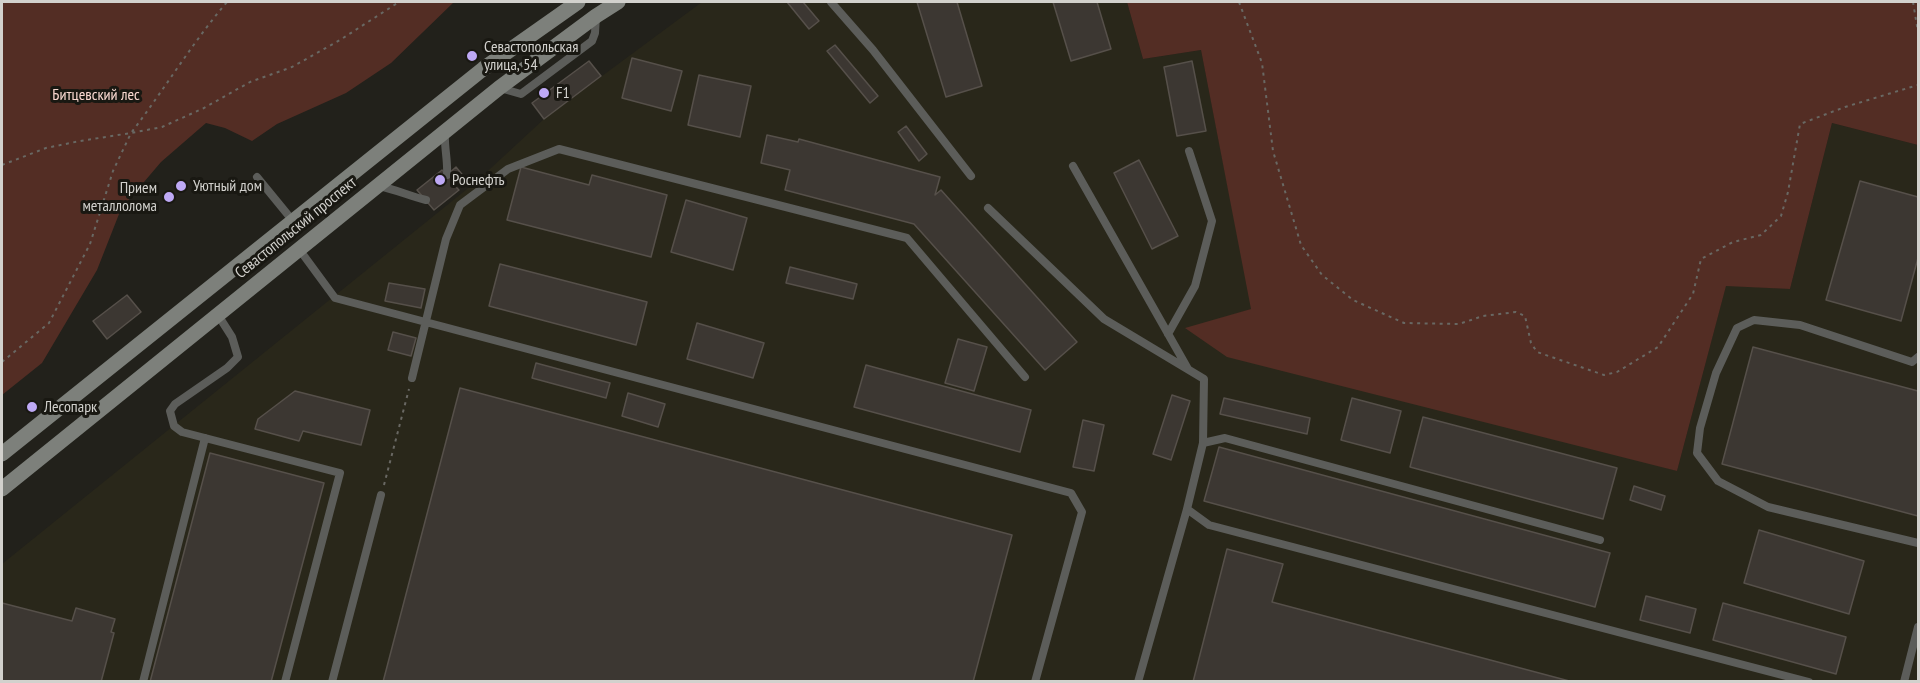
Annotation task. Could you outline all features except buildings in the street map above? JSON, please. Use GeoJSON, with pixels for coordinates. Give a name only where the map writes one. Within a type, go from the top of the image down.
{"type":"FeatureCollection","features":[{"type":"Feature","properties":{"kind":"main road","name":"Севастопольский проспект"},"geometry":{"type":"LineString","coordinates":[[2,454],[483,69],[578,2]]}},
{"type":"Feature","properties":{"kind":"main road","name":"Севастопольский проспект"},"geometry":{"type":"LineString","coordinates":[[2,489],[499,88],[618,2]]}},
{"type":"Feature","properties":{"kind":"lane"},"geometry":{"type":"LineString","coordinates":[[831,2],[971,176]]}},
{"type":"Feature","properties":{"kind":"lane"},"geometry":{"type":"LineString","coordinates":[[445,132],[447,175]]}},
{"type":"Feature","properties":{"kind":"lane"},"geometry":{"type":"LineString","coordinates":[[412,378],[446,239],[460,205],[508,170],[559,149],[907,238],[1025,377]]}},
{"type":"Feature","properties":{"kind":"lane"},"geometry":{"type":"LineString","coordinates":[[1168,334],[1195,286],[1212,220],[1189,151]]}},
{"type":"Feature","properties":{"kind":"lane"},"geometry":{"type":"LineString","coordinates":[[1073,166],[1188,369]]}},
{"type":"Feature","properties":{"kind":"lane"},"geometry":{"type":"LineString","coordinates":[[257,177],[293,221]]}},
{"type":"Feature","properties":{"kind":"lane"},"geometry":{"type":"LineString","coordinates":[[377,186],[395,189],[426,200]]}},
{"type":"Feature","properties":{"kind":"lane"},"geometry":{"type":"LineString","coordinates":[[988,208],[1104,319],[1204,379],[1203,443],[1138,681]]}},
{"type":"Feature","properties":{"kind":"lane"},"geometry":{"type":"LineString","coordinates":[[299,249],[334,298],[1071,493],[1082,512],[1035,681]]}},
{"type":"Feature","properties":{"kind":"lane"},"geometry":{"type":"LineString","coordinates":[[218,315],[232,336],[238,357],[227,368],[176,404],[170,411],[174,426],[182,432],[340,473],[285,681]]}},
{"type":"Feature","properties":{"kind":"lane"},"geometry":{"type":"LineString","coordinates":[[1918,357],[1912,362],[1800,325],[1754,320],[1737,328],[1716,373],[1700,428],[1697,453],[1718,481],[1768,507],[1918,543]]}},
{"type":"Feature","properties":{"kind":"lane"},"geometry":{"type":"LineString","coordinates":[[143,681],[205,438]]}},
{"type":"Feature","properties":{"kind":"lane"},"geometry":{"type":"LineString","coordinates":[[1203,443],[1225,438],[1600,540]]}},
{"type":"Feature","properties":{"kind":"lane"},"geometry":{"type":"LineString","coordinates":[[332,681],[381,495]]}},
{"type":"Feature","properties":{"kind":"lane"},"geometry":{"type":"LineString","coordinates":[[1186,509],[1209,525],[1809,681]]}},
{"type":"Feature","properties":{"kind":"lane"},"geometry":{"type":"LineString","coordinates":[[1904,681],[1918,627]]}},
{"type":"Feature","properties":{"kind":"path"},"geometry":{"type":"LineString","coordinates":[[2,362],[50,323],[90,244],[113,171],[131,133],[162,93],[206,26],[226,2]]}},
{"type":"Feature","properties":{"kind":"path"},"geometry":{"type":"LineString","coordinates":[[2,165],[46,148],[162,127],[204,108],[250,82],[292,67],[340,40],[399,2]]}},
{"type":"Feature","properties":{"kind":"path"},"geometry":{"type":"LineString","coordinates":[[1239,2],[1263,63],[1273,151],[1301,245],[1322,275],[1353,300],[1404,323],[1459,324],[1483,316],[1516,312],[1525,316],[1531,344],[1537,352],[1604,375],[1617,372],[1658,347],[1693,294],[1701,259],[1733,242],[1761,235],[1781,216],[1788,192],[1800,124],[1845,107],[1918,85]]}},
{"type":"Feature","properties":{"kind":"path"},"geometry":{"type":"LineString","coordinates":[[1913,2],[1918,32]]}},
{"type":"Feature","properties":{"kind":"path"},"geometry":{"type":"LineString","coordinates":[[381,495],[412,378]]}},
{"type":"Feature","properties":{"kind":"shaded area"},"geometry":{"type":"Polygon","coordinates":[[[702,2],[1127,2],[1143,59],[1201,50],[1252,309],[1186,329],[1677,471],[1726,285],[1790,289],[1832,123],[1918,145],[1918,681],[2,682],[2,564],[477,181],[544,119],[702,2]]]}},
{"type":"Feature","properties":{"kind":"green space","name":"Битцевский лес"},"geometry":{"type":"Polygon","coordinates":[[[2,2],[454,2],[391,63],[346,93],[277,124],[252,141],[225,128],[206,123],[161,162],[121,209],[97,270],[42,363],[2,395],[2,2]]]}},
{"type":"Feature","properties":{"kind":"green space"},"geometry":{"type":"Polygon","coordinates":[[[1127,2],[1918,2],[1918,145],[1832,123],[1790,289],[1726,286],[1677,471],[1227,357],[1185,328],[1251,309],[1201,50],[1143,59],[1127,2]]]}},
{"type":"Feature","properties":{"kind":"place","name":"Севастопольская улица, 54"},"geometry":{"type":"Point","coordinates":[472,56]}},
{"type":"Feature","properties":{"kind":"place","name":"F1"},"geometry":{"type":"Point","coordinates":[544,93]}},
{"type":"Feature","properties":{"kind":"place","name":"Роснефть"},"geometry":{"type":"Point","coordinates":[440,180]}},
{"type":"Feature","properties":{"kind":"place","name":"Уютный дом"},"geometry":{"type":"Point","coordinates":[181,186]}},
{"type":"Feature","properties":{"kind":"place","name":"Прием металлолома"},"geometry":{"type":"Point","coordinates":[169,197]}},
{"type":"Feature","properties":{"kind":"place","name":"Лесопарк"},"geometry":{"type":"Point","coordinates":[32,407]}}]}
